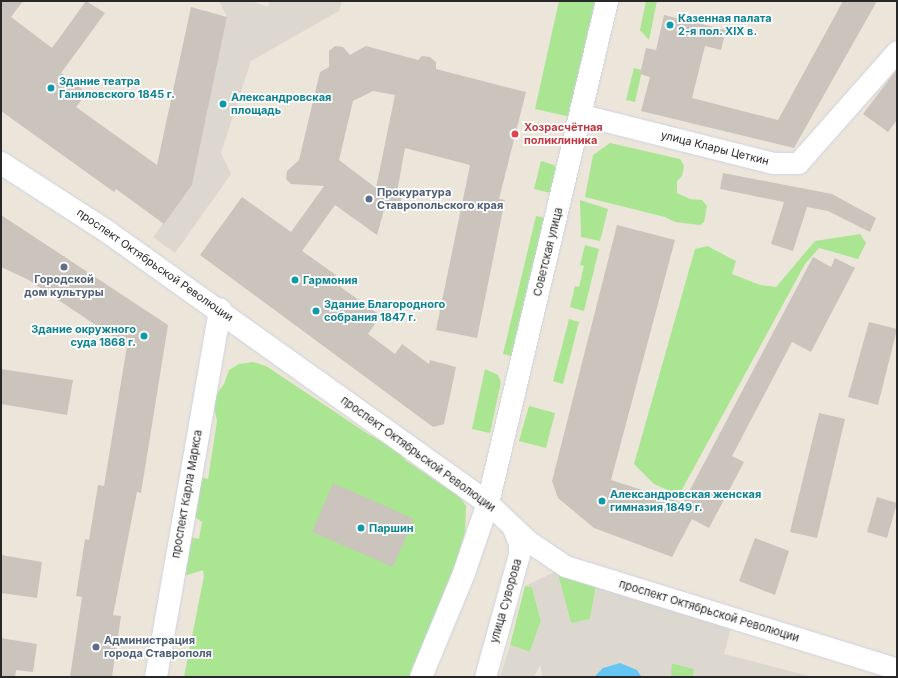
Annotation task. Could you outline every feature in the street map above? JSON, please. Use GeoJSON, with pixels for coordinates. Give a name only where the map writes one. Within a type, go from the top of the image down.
{"type":"FeatureCollection","features":[{"type":"Feature","properties":{"kind":"main road","name":"Советская улица"},"geometry":{"type":"LineString","coordinates":[[488,503],[582,115],[608,1]]}},
{"type":"Feature","properties":{"kind":"main road","name":"проспект Октябрьской Революции"},"geometry":{"type":"LineString","coordinates":[[1,163],[105,230],[220,310],[488,503]]}},
{"type":"Feature","properties":{"kind":"main road","name":"проспект Карла Маркса"},"geometry":{"type":"LineString","coordinates":[[156,677],[220,310]]}},
{"type":"Feature","properties":{"kind":"main road"},"geometry":{"type":"LineString","coordinates":[[421,677],[464,573],[488,503]]}},
{"type":"Feature","properties":{"kind":"street","name":"улица Клары Цеткин"},"geometry":{"type":"LineString","coordinates":[[582,115],[774,163],[798,163],[897,51]]}},
{"type":"Feature","properties":{"kind":"street","name":"проспект Октябрьской Революции"},"geometry":{"type":"LineString","coordinates":[[488,503],[528,541],[565,566],[897,669]]}},
{"type":"Feature","properties":{"kind":"street","name":"улица Суворова"},"geometry":{"type":"LineString","coordinates":[[485,677],[519,554],[519,543],[512,526]]}},
{"type":"Feature","properties":{"kind":"green space"},"geometry":{"type":"Polygon","coordinates":[[[559,1],[602,1],[576,118],[535,109],[559,1]]]}},
{"type":"Feature","properties":{"kind":"green space"},"geometry":{"type":"Polygon","coordinates":[[[646,1],[657,1],[649,40],[640,30],[646,1]]]}},
{"type":"Feature","properties":{"kind":"green space"},"geometry":{"type":"Polygon","coordinates":[[[634,68],[641,70],[635,102],[626,100],[634,68]]]}},
{"type":"Feature","properties":{"kind":"green space"},"geometry":{"type":"Polygon","coordinates":[[[610,143],[680,159],[684,166],[682,176],[677,181],[677,193],[690,199],[702,200],[707,206],[704,222],[700,225],[675,222],[665,217],[585,197],[593,155],[610,143]]]}},
{"type":"Feature","properties":{"kind":"green space"},"geometry":{"type":"Polygon","coordinates":[[[541,161],[554,165],[557,170],[551,193],[534,189],[541,161]]]}},
{"type":"Feature","properties":{"kind":"green space"},"geometry":{"type":"Polygon","coordinates":[[[580,200],[608,209],[600,241],[581,237],[580,200]]]}},
{"type":"Feature","properties":{"kind":"green space"},"geometry":{"type":"Polygon","coordinates":[[[536,216],[546,218],[512,356],[503,354],[536,216]]]}},
{"type":"Feature","properties":{"kind":"green space"},"geometry":{"type":"Polygon","coordinates":[[[860,234],[866,243],[858,259],[819,248],[805,264],[679,495],[654,484],[634,464],[695,249],[708,246],[736,261],[732,274],[760,285],[776,287],[815,241],[860,234]]]}},
{"type":"Feature","properties":{"kind":"green space"},"geometry":{"type":"Polygon","coordinates":[[[585,245],[599,249],[584,311],[570,307],[575,286],[579,287],[584,266],[580,265],[585,245]]]}},
{"type":"Feature","properties":{"kind":"green space"},"geometry":{"type":"Polygon","coordinates":[[[569,319],[579,322],[563,384],[553,381],[569,319]]]}},
{"type":"Feature","properties":{"kind":"green space"},"geometry":{"type":"Polygon","coordinates":[[[253,362],[266,366],[368,434],[398,450],[405,460],[460,497],[466,506],[465,532],[447,594],[412,677],[184,677],[204,576],[203,570],[184,576],[190,537],[199,539],[202,522],[195,517],[191,506],[199,477],[208,479],[217,421],[214,407],[216,395],[224,384],[229,370],[239,364],[253,362]]]}},
{"type":"Feature","properties":{"kind":"green space"},"geometry":{"type":"Polygon","coordinates":[[[485,369],[498,375],[501,382],[490,433],[472,429],[485,369]]]}},
{"type":"Feature","properties":{"kind":"green space"},"geometry":{"type":"Polygon","coordinates":[[[529,406],[555,413],[546,448],[519,441],[529,406]]]}},
{"type":"Feature","properties":{"kind":"green space"},"geometry":{"type":"Polygon","coordinates":[[[557,571],[597,581],[590,619],[571,624],[557,571]]]}},
{"type":"Feature","properties":{"kind":"green space"},"geometry":{"type":"Polygon","coordinates":[[[525,586],[532,587],[541,621],[530,652],[510,645],[525,586]]]}},
{"type":"Feature","properties":{"kind":"green space"},"geometry":{"type":"Polygon","coordinates":[[[671,663],[695,669],[693,677],[671,677],[671,663]]]}},
{"type":"Feature","properties":{"kind":"shaded area","name":"Александровская площадь"},"geometry":{"type":"Polygon","coordinates":[[[219,1],[251,1],[268,7],[269,1],[342,1],[339,11],[251,61],[221,153],[231,174],[175,253],[153,237],[192,185],[227,17],[219,1]]]}},
{"type":"Feature","properties":{"kind":"shaded area"},"geometry":{"type":"Polygon","coordinates":[[[557,571],[571,623],[590,619],[597,581],[732,624],[724,654],[813,677],[693,677],[694,669],[672,663],[671,677],[642,677],[637,670],[596,674],[594,677],[543,677],[540,665],[534,677],[500,677],[510,645],[530,652],[541,621],[532,587],[525,586],[557,571]]]}},
{"type":"Feature","properties":{"kind":"water"},"geometry":{"type":"Polygon","coordinates":[[[620,663],[637,670],[642,677],[594,677],[603,668],[620,663]]]}},
{"type":"Feature","properties":{"kind":"building"},"geometry":{"type":"Polygon","coordinates":[[[1,1],[23,1],[11,17],[52,48],[86,1],[105,13],[61,73],[87,93],[76,107],[157,165],[191,7],[227,17],[192,185],[164,224],[116,189],[114,192],[1,111],[1,1]]]}},
{"type":"Feature","properties":{"kind":"building"},"geometry":{"type":"Polygon","coordinates":[[[843,1],[877,1],[794,148],[641,111],[650,77],[640,74],[646,48],[656,50],[664,15],[726,30],[721,50],[705,46],[692,98],[778,120],[843,1]]]}},
{"type":"Feature","properties":{"kind":"building"},"geometry":{"type":"Polygon","coordinates":[[[335,46],[343,47],[350,55],[366,46],[418,60],[422,56],[430,57],[436,62],[436,69],[526,92],[499,199],[505,200],[477,338],[436,330],[470,165],[405,148],[397,192],[401,197],[401,205],[395,211],[384,210],[377,235],[335,205],[302,251],[336,275],[332,281],[387,320],[362,315],[375,324],[368,334],[395,354],[402,344],[429,364],[430,360],[456,367],[444,424],[433,427],[200,255],[242,197],[291,232],[324,186],[291,184],[286,179],[287,171],[299,160],[320,72],[329,67],[329,51],[335,46]],[[373,91],[353,101],[339,160],[376,188],[395,95],[373,91]]]}},
{"type":"Feature","properties":{"kind":"building"},"geometry":{"type":"Polygon","coordinates":[[[897,69],[897,120],[888,132],[863,114],[897,69]]]}},
{"type":"Feature","properties":{"kind":"building"},"geometry":{"type":"Polygon","coordinates":[[[723,173],[832,194],[876,218],[870,232],[828,211],[807,207],[793,251],[771,244],[784,202],[720,189],[723,173]]]}},
{"type":"Feature","properties":{"kind":"building"},"geometry":{"type":"Polygon","coordinates":[[[1,215],[168,325],[141,493],[137,492],[113,615],[121,616],[112,677],[70,677],[82,597],[76,596],[85,539],[89,540],[98,485],[104,486],[127,346],[27,279],[1,267],[1,215]]]}},
{"type":"Feature","properties":{"kind":"building"},"geometry":{"type":"Polygon","coordinates":[[[617,225],[675,240],[611,480],[683,503],[813,257],[831,267],[835,258],[855,268],[811,352],[792,342],[732,456],[744,462],[709,528],[692,519],[672,557],[594,528],[558,498],[552,481],[617,225]]]}},
{"type":"Feature","properties":{"kind":"building"},"geometry":{"type":"Polygon","coordinates":[[[869,322],[897,329],[878,405],[848,397],[869,322]]]}},
{"type":"Feature","properties":{"kind":"building"},"geometry":{"type":"Polygon","coordinates":[[[1,369],[73,380],[67,415],[1,404],[1,369]]]}},
{"type":"Feature","properties":{"kind":"building"},"geometry":{"type":"Polygon","coordinates":[[[819,413],[845,419],[817,538],[790,532],[819,413]]]}},
{"type":"Feature","properties":{"kind":"building"},"geometry":{"type":"Polygon","coordinates":[[[333,483],[414,519],[393,567],[312,532],[333,483]]]}},
{"type":"Feature","properties":{"kind":"building"},"geometry":{"type":"Polygon","coordinates":[[[877,497],[897,503],[887,538],[867,532],[877,497]]]}},
{"type":"Feature","properties":{"kind":"building"},"geometry":{"type":"Polygon","coordinates":[[[755,538],[789,551],[775,595],[739,581],[755,538]]]}},
{"type":"Feature","properties":{"kind":"building"},"geometry":{"type":"Polygon","coordinates":[[[1,555],[42,562],[37,598],[1,593],[1,555]]]}},
{"type":"Feature","properties":{"kind":"building"},"geometry":{"type":"Polygon","coordinates":[[[1,638],[37,644],[33,672],[16,670],[15,677],[1,677],[1,638]]]}},
{"type":"Feature","properties":{"kind":"place","name":"Казенная палата 2-я пол. XIX в."},"geometry":{"type":"Point","coordinates":[670,25]}},
{"type":"Feature","properties":{"kind":"place","name":"Здание театра Ганиловского 1845 г."},"geometry":{"type":"Point","coordinates":[51,88]}},
{"type":"Feature","properties":{"kind":"place","name":"Александровская площадь"},"geometry":{"type":"Point","coordinates":[223,104]}},
{"type":"Feature","properties":{"kind":"place","name":"Хозрасчётная поликлиника"},"geometry":{"type":"Point","coordinates":[515,134]}},
{"type":"Feature","properties":{"kind":"place","name":"Прокуратура Ставропольского края"},"geometry":{"type":"Point","coordinates":[369,199]}},
{"type":"Feature","properties":{"kind":"place","name":"Городской дом культуры"},"geometry":{"type":"Point","coordinates":[64,267]}},
{"type":"Feature","properties":{"kind":"place","name":"Гармония"},"geometry":{"type":"Point","coordinates":[295,280]}},
{"type":"Feature","properties":{"kind":"place","name":"Здание Благородного собрания 1847 г."},"geometry":{"type":"Point","coordinates":[316,311]}},
{"type":"Feature","properties":{"kind":"place","name":"Здание окружного суда 1868 г."},"geometry":{"type":"Point","coordinates":[144,336]}},
{"type":"Feature","properties":{"kind":"place","name":"Александровская женская гимназия 1849 г."},"geometry":{"type":"Point","coordinates":[602,501]}},
{"type":"Feature","properties":{"kind":"place","name":"Паршин"},"geometry":{"type":"Point","coordinates":[361,528]}},
{"type":"Feature","properties":{"kind":"place","name":"Администрация города Ставрополя"},"geometry":{"type":"Point","coordinates":[96,647]}}]}
